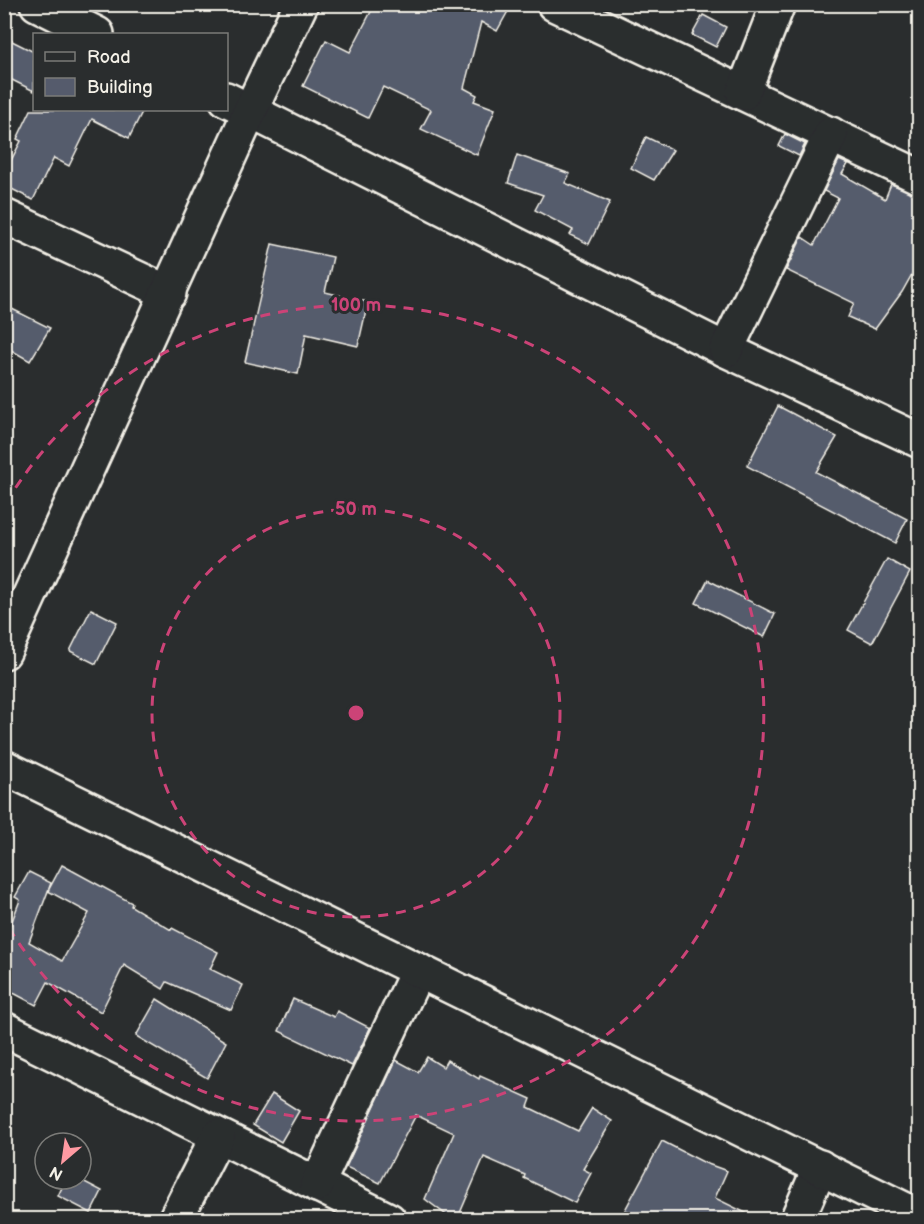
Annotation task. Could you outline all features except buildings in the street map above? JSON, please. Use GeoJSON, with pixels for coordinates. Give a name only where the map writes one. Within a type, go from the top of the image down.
{"type":"FeatureCollection","features":[{"type":"Feature","properties":{"kind":"street"},"geometry":{"type":"LineString","coordinates":[[37,4],[95,33]]}},
{"type":"Feature","properties":{"kind":"street"},"geometry":{"type":"LineString","coordinates":[[4,652],[169,293],[238,105],[301,4]]}},
{"type":"Feature","properties":{"kind":"street"},"geometry":{"type":"LineString","coordinates":[[554,4],[920,177]]}},
{"type":"Feature","properties":{"kind":"street"},"geometry":{"type":"LineString","coordinates":[[742,93],[778,4]]}},
{"type":"Feature","properties":{"kind":"street"},"geometry":{"type":"LineString","coordinates":[[238,105],[726,350],[920,441]]}},
{"type":"Feature","properties":{"kind":"street"},"geometry":{"type":"LineString","coordinates":[[726,350],[831,134]]}},
{"type":"Feature","properties":{"kind":"street"},"geometry":{"type":"LineString","coordinates":[[4,216],[169,293]]}},
{"type":"Feature","properties":{"kind":"street"},"geometry":{"type":"LineString","coordinates":[[4,767],[920,1217]]}},
{"type":"Feature","properties":{"kind":"street"},"geometry":{"type":"LineString","coordinates":[[317,1185],[418,970]]}},
{"type":"Feature","properties":{"kind":"street"},"geometry":{"type":"LineString","coordinates":[[4,1029],[389,1220]]}},
{"type":"Feature","properties":{"kind":"street"},"geometry":{"type":"LineString","coordinates":[[175,1220],[218,1136]]}},
{"type":"Feature","properties":{"kind":"street"},"geometry":{"type":"LineString","coordinates":[[797,1220],[820,1167]]}}]}
